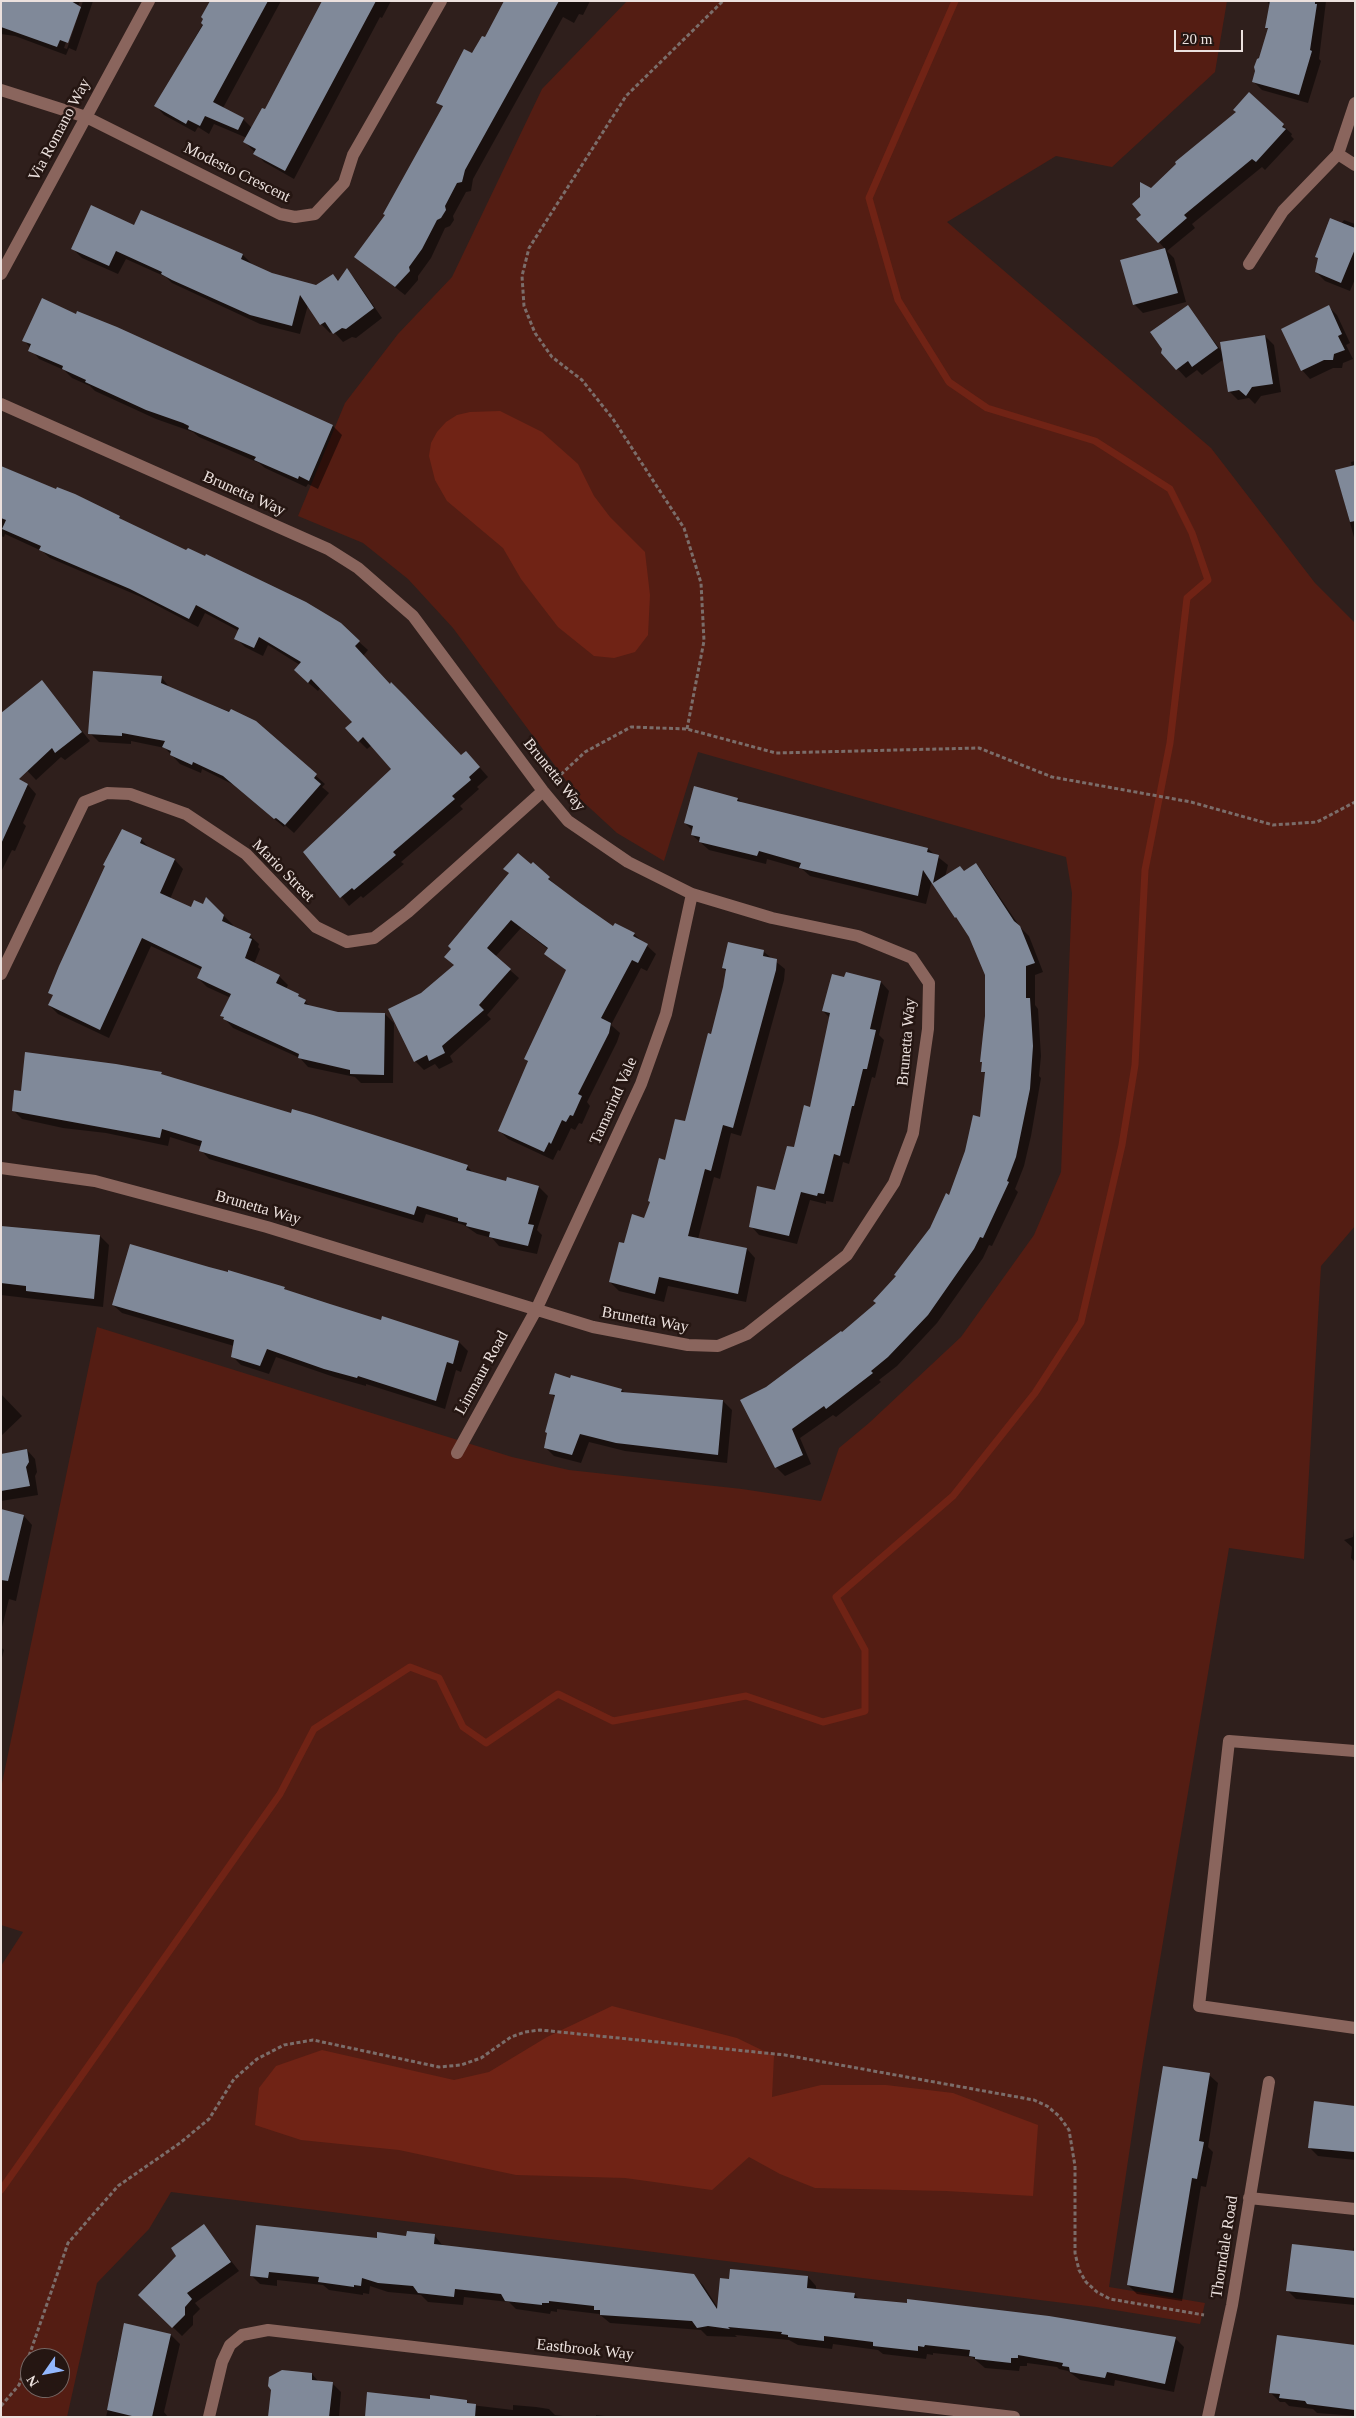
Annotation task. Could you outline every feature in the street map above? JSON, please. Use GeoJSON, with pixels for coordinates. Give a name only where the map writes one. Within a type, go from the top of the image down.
{"type":"FeatureCollection","features":[{"type":"Feature","properties":{"kind":"street","name":"Via Romano Way"},"geometry":{"type":"LineString","coordinates":[[1,274],[149,1]]}},
{"type":"Feature","properties":{"kind":"street","name":"Modesto Crescent"},"geometry":{"type":"LineString","coordinates":[[1,90],[86,117],[280,214],[295,218],[315,214],[344,184],[353,155],[440,1]]}},
{"type":"Feature","properties":{"kind":"street"},"geometry":{"type":"LineString","coordinates":[[1249,264],[1282,212],[1338,154],[1355,103]]}},
{"type":"Feature","properties":{"kind":"street"},"geometry":{"type":"LineString","coordinates":[[1338,154],[1355,165]]}},
{"type":"Feature","properties":{"kind":"street","name":"Brunetta Way"},"geometry":{"type":"LineString","coordinates":[[1,404],[328,548],[358,568],[413,616],[542,791],[568,822],[628,862],[692,894],[772,918],[858,936],[912,958],[928,984],[928,1029],[913,1133],[894,1183],[848,1255],[747,1334],[718,1346],[688,1345],[593,1327],[267,1227],[95,1181],[1,1168]]}},
{"type":"Feature","properties":{"kind":"street","name":"Mario Street"},"geometry":{"type":"LineString","coordinates":[[1,974],[84,802],[107,793],[130,794],[186,814],[246,854],[316,927],[348,942],[374,938],[408,912],[542,791]]}},
{"type":"Feature","properties":{"kind":"street","name":"Tamarind Vale"},"geometry":{"type":"LineString","coordinates":[[536,1310],[641,1084],[666,1014],[692,894]]}},
{"type":"Feature","properties":{"kind":"street","name":"Linmaur Road"},"geometry":{"type":"LineString","coordinates":[[457,1453],[536,1310]]}},
{"type":"Feature","properties":{"kind":"street"},"geometry":{"type":"LineString","coordinates":[[1355,1751],[1229,1741],[1199,2006],[1355,2028]]}},
{"type":"Feature","properties":{"kind":"street","name":"Thorndale Road"},"geometry":{"type":"LineString","coordinates":[[1208,2417],[1232,2305],[1269,2082]]}},
{"type":"Feature","properties":{"kind":"street"},"geometry":{"type":"LineString","coordinates":[[1249,2198],[1355,2209]]}},
{"type":"Feature","properties":{"kind":"street","name":"Eastbrook Way"},"geometry":{"type":"LineString","coordinates":[[209,2417],[222,2362],[230,2345],[242,2335],[268,2330],[1014,2417]]}},
{"type":"Feature","properties":{"kind":"path"},"geometry":{"type":"LineString","coordinates":[[687,728],[704,641],[701,583],[684,528],[613,419],[582,380],[552,357],[535,333],[524,306],[522,276],[529,248],[626,96],[723,1]]}},
{"type":"Feature","properties":{"kind":"path"},"geometry":{"type":"LineString","coordinates":[[542,791],[585,752],[631,727],[687,728],[776,753],[979,748],[1052,777],[1134,790],[1191,802],[1273,825],[1318,822],[1355,802]]}},
{"type":"Feature","properties":{"kind":"path"},"geometry":{"type":"LineString","coordinates":[[1,2406],[18,2385],[68,2243],[118,2186],[180,2144],[209,2119],[234,2079],[257,2059],[284,2045],[313,2040],[439,2067],[461,2065],[481,2058],[512,2037],[525,2032],[540,2030],[785,2056],[1034,2100],[1047,2106],[1059,2116],[1069,2130],[1075,2166],[1075,2253],[1079,2270],[1086,2282],[1097,2292],[1110,2299],[1204,2314]]}},
{"type":"Feature","properties":{"kind":"shaded area"},"geometry":{"type":"Polygon","coordinates":[[[627,1],[1227,1],[1215,72],[1112,167],[1056,156],[947,222],[1211,448],[1315,583],[1355,623],[1355,1226],[1321,1266],[1304,1559],[1229,1548],[1143,2061],[1109,2287],[1205,2303],[1200,2324],[1096,2307],[171,2192],[149,2229],[97,2283],[67,2417],[1,2417],[1,1966],[23,1932],[1,1925],[1,1788],[97,1327],[512,1457],[569,1470],[742,1489],[821,1501],[839,1448],[869,1423],[961,1337],[1034,1235],[1061,1172],[1072,893],[1066,857],[698,752],[664,861],[617,833],[579,798],[453,628],[408,579],[363,543],[298,516],[345,403],[398,334],[452,277],[542,89],[627,1]]]}},
{"type":"Feature","properties":{"kind":"shaded area"},"geometry":{"type":"Polygon","coordinates":[[[500,411],[542,432],[578,464],[594,496],[610,517],[645,552],[650,595],[648,635],[635,652],[614,658],[594,656],[558,627],[521,579],[503,548],[447,501],[435,480],[429,456],[431,443],[437,432],[446,422],[457,415],[470,412],[500,411]]]}},
{"type":"Feature","properties":{"kind":"shaded area"},"geometry":{"type":"Polygon","coordinates":[[[612,2006],[737,2038],[774,2056],[772,2097],[821,2085],[886,2085],[953,2093],[1038,2125],[1033,2196],[946,2191],[815,2188],[780,2174],[749,2157],[712,2190],[625,2178],[516,2175],[399,2150],[301,2140],[255,2125],[259,2088],[276,2066],[322,2050],[454,2080],[489,2072],[547,2037],[612,2006]]]}},
{"type":"Feature","properties":{"kind":"building"},"geometry":{"type":"Polygon","coordinates":[[[1,1],[71,1],[81,7],[68,43],[60,40],[57,47],[1,27],[1,1]]]}},
{"type":"Feature","properties":{"kind":"building"},"geometry":{"type":"Polygon","coordinates":[[[210,1],[268,1],[213,102],[244,118],[238,130],[205,116],[200,126],[188,120],[186,124],[154,106],[203,25],[201,17],[210,1]]]}},
{"type":"Feature","properties":{"kind":"building"},"geometry":{"type":"Polygon","coordinates":[[[322,1],[376,1],[285,171],[253,154],[256,149],[243,142],[262,108],[265,109],[322,1]]]}},
{"type":"Feature","properties":{"kind":"building"},"geometry":{"type":"Polygon","coordinates":[[[504,1],[559,1],[465,170],[462,182],[457,183],[445,206],[446,210],[441,218],[437,220],[422,249],[409,267],[410,271],[395,287],[354,257],[385,215],[383,214],[443,106],[436,103],[464,49],[472,53],[482,36],[485,37],[504,1]]]}},
{"type":"Feature","properties":{"kind":"building"},"geometry":{"type":"Polygon","coordinates":[[[1270,1],[1315,1],[1315,4],[1317,4],[1310,50],[1312,51],[1299,95],[1252,82],[1255,71],[1254,67],[1259,58],[1268,28],[1265,28],[1270,1]]]}},
{"type":"Feature","properties":{"kind":"building"},"geometry":{"type":"Polygon","coordinates":[[[1249,92],[1284,124],[1282,127],[1286,129],[1256,162],[1252,159],[1184,215],[1187,218],[1158,243],[1136,219],[1141,215],[1132,204],[1140,197],[1140,182],[1151,188],[1176,164],[1175,162],[1236,112],[1233,110],[1249,92]]]}},
{"type":"Feature","properties":{"kind":"building"},"geometry":{"type":"Polygon","coordinates":[[[91,205],[134,225],[141,210],[243,254],[241,259],[272,273],[316,285],[333,274],[338,281],[347,268],[374,308],[346,329],[342,328],[333,334],[325,322],[320,325],[300,295],[292,326],[250,315],[172,280],[161,274],[162,272],[116,251],[109,266],[71,249],[91,205]]]}},
{"type":"Feature","properties":{"kind":"building"},"geometry":{"type":"Polygon","coordinates":[[[1330,218],[1355,228],[1355,249],[1341,283],[1315,272],[1318,258],[1315,257],[1330,218]]]}},
{"type":"Feature","properties":{"kind":"building"},"geometry":{"type":"Polygon","coordinates":[[[1165,248],[1178,293],[1133,305],[1120,260],[1165,248]]]}},
{"type":"Feature","properties":{"kind":"building"},"geometry":{"type":"Polygon","coordinates":[[[42,298],[76,314],[77,311],[117,327],[333,425],[309,481],[299,476],[298,479],[254,460],[256,457],[188,429],[189,426],[183,423],[146,410],[85,382],[86,380],[62,369],[63,366],[28,351],[31,344],[22,341],[42,298]]]}},
{"type":"Feature","properties":{"kind":"building"},"geometry":{"type":"Polygon","coordinates":[[[1188,305],[1218,348],[1192,367],[1188,361],[1176,370],[1161,353],[1162,349],[1150,332],[1188,305]]]}},
{"type":"Feature","properties":{"kind":"building"},"geometry":{"type":"Polygon","coordinates":[[[1329,305],[1342,334],[1338,336],[1345,350],[1334,354],[1333,360],[1324,360],[1301,371],[1281,329],[1329,305]]]}},
{"type":"Feature","properties":{"kind":"building"},"geometry":{"type":"Polygon","coordinates":[[[1265,335],[1273,384],[1252,387],[1246,396],[1239,390],[1228,392],[1220,342],[1265,335]]]}},
{"type":"Feature","properties":{"kind":"building"},"geometry":{"type":"Polygon","coordinates":[[[1355,465],[1355,521],[1350,522],[1335,470],[1355,465]]]}},
{"type":"Feature","properties":{"kind":"building"},"geometry":{"type":"Polygon","coordinates":[[[1,466],[56,489],[57,487],[75,494],[120,516],[119,518],[186,550],[188,548],[205,556],[206,554],[306,602],[341,623],[360,641],[355,646],[390,684],[391,682],[461,755],[466,751],[480,767],[469,777],[471,780],[452,796],[455,799],[393,852],[396,855],[354,890],[352,888],[340,898],[303,852],[391,769],[363,737],[358,742],[345,728],[352,722],[311,679],[308,683],[294,670],[301,662],[259,637],[254,648],[234,639],[239,628],[196,605],[189,619],[130,589],[39,550],[41,546],[2,529],[6,520],[1,518],[1,466]]]}},
{"type":"Feature","properties":{"kind":"building"},"geometry":{"type":"Polygon","coordinates":[[[93,671],[162,676],[161,683],[229,712],[231,709],[256,721],[317,774],[314,778],[321,784],[285,825],[276,818],[274,819],[223,776],[193,762],[192,765],[170,755],[171,751],[162,747],[165,741],[122,733],[122,736],[88,734],[93,671]]]}},
{"type":"Feature","properties":{"kind":"building"},"geometry":{"type":"Polygon","coordinates":[[[42,680],[82,732],[55,753],[52,748],[19,779],[28,784],[1,844],[1,713],[42,680]]]}},
{"type":"Feature","properties":{"kind":"building"},"geometry":{"type":"Polygon","coordinates":[[[694,786],[738,798],[737,801],[928,848],[927,852],[939,855],[933,883],[960,866],[964,871],[976,863],[1014,921],[1020,926],[1035,963],[1026,966],[1026,998],[1030,998],[1033,1046],[1030,1089],[1016,1157],[1007,1181],[1009,1182],[983,1238],[980,1237],[974,1249],[928,1315],[888,1357],[871,1371],[873,1373],[826,1409],[824,1406],[792,1429],[803,1455],[775,1468],[740,1400],[766,1387],[842,1332],[876,1303],[873,1301],[896,1276],[894,1275],[930,1228],[946,1193],[949,1195],[965,1151],[973,1115],[980,1117],[985,1072],[981,1072],[982,1062],[980,1062],[985,1016],[985,975],[969,937],[923,870],[918,896],[799,868],[801,863],[759,851],[757,856],[699,842],[700,837],[691,835],[693,826],[684,823],[694,786]]]}},
{"type":"Feature","properties":{"kind":"building"},"geometry":{"type":"Polygon","coordinates":[[[122,829],[142,838],[140,843],[175,859],[160,893],[191,907],[194,900],[203,904],[206,897],[224,915],[222,921],[251,934],[249,938],[252,939],[245,958],[280,975],[276,983],[299,994],[298,996],[306,1000],[304,1004],[338,1012],[385,1013],[384,1075],[350,1074],[350,1070],[298,1058],[299,1054],[223,1019],[224,1017],[220,1016],[231,994],[197,978],[202,967],[142,938],[100,1030],[48,1005],[53,995],[48,993],[59,966],[105,866],[103,865],[122,829]]]}},
{"type":"Feature","properties":{"kind":"building"},"geometry":{"type":"Polygon","coordinates":[[[518,853],[531,864],[533,862],[550,877],[548,879],[580,903],[613,926],[615,923],[635,933],[633,936],[648,944],[638,963],[632,960],[601,1018],[611,1023],[609,1033],[578,1094],[582,1096],[573,1116],[570,1115],[566,1122],[562,1120],[551,1144],[549,1142],[544,1152],[498,1131],[528,1061],[524,1059],[566,970],[544,954],[548,948],[511,920],[487,948],[511,969],[479,1005],[484,1010],[442,1046],[445,1053],[429,1061],[427,1055],[414,1062],[388,1009],[421,993],[454,965],[444,957],[451,949],[448,946],[509,873],[503,869],[518,853]]]}},
{"type":"Feature","properties":{"kind":"building"},"geometry":{"type":"Polygon","coordinates":[[[728,942],[764,950],[763,956],[777,959],[776,970],[733,1128],[723,1125],[711,1171],[705,1169],[688,1236],[747,1248],[738,1294],[659,1277],[655,1294],[609,1282],[619,1242],[624,1243],[632,1214],[644,1218],[650,1202],[648,1201],[659,1158],[665,1160],[675,1119],[685,1121],[708,1033],[711,1034],[723,987],[726,969],[722,968],[728,942]]]}},
{"type":"Feature","properties":{"kind":"building"},"geometry":{"type":"Polygon","coordinates":[[[846,972],[881,981],[870,1029],[876,1030],[867,1069],[863,1069],[840,1156],[834,1154],[824,1194],[818,1193],[817,1196],[801,1192],[789,1236],[749,1227],[757,1186],[775,1190],[787,1146],[794,1147],[804,1105],[810,1107],[830,1013],[822,1011],[832,974],[844,977],[846,972]]]}},
{"type":"Feature","properties":{"kind":"building"},"geometry":{"type":"Polygon","coordinates":[[[25,1052],[162,1072],[161,1074],[291,1113],[292,1109],[313,1115],[468,1165],[466,1170],[506,1181],[507,1177],[539,1186],[528,1224],[534,1225],[528,1246],[489,1237],[490,1232],[466,1226],[467,1223],[458,1221],[458,1218],[417,1206],[414,1215],[199,1151],[202,1141],[162,1129],[160,1138],[12,1111],[14,1090],[21,1091],[25,1052]]]}},
{"type":"Feature","properties":{"kind":"building"},"geometry":{"type":"Polygon","coordinates":[[[1,1226],[100,1235],[94,1299],[26,1291],[26,1286],[1,1283],[1,1226]]]}},
{"type":"Feature","properties":{"kind":"building"},"geometry":{"type":"Polygon","coordinates":[[[130,1244],[228,1272],[228,1270],[285,1287],[284,1289],[381,1320],[382,1316],[459,1341],[453,1364],[447,1362],[436,1401],[358,1376],[357,1378],[324,1369],[267,1349],[260,1366],[231,1357],[234,1340],[112,1305],[130,1244]]]}},
{"type":"Feature","properties":{"kind":"building"},"geometry":{"type":"Polygon","coordinates":[[[555,1373],[570,1378],[571,1375],[622,1389],[621,1392],[723,1400],[718,1455],[616,1443],[580,1434],[572,1455],[544,1448],[547,1433],[545,1432],[555,1395],[549,1394],[555,1373]]]}},
{"type":"Feature","properties":{"kind":"building"},"geometry":{"type":"Polygon","coordinates":[[[27,1449],[29,1462],[26,1467],[30,1486],[1,1491],[1,1454],[27,1449]]]}},
{"type":"Feature","properties":{"kind":"building"},"geometry":{"type":"Polygon","coordinates":[[[1,1509],[24,1515],[8,1581],[1,1580],[1,1509]]]}},
{"type":"Feature","properties":{"kind":"building"},"geometry":{"type":"Polygon","coordinates":[[[1163,2066],[1210,2073],[1199,2141],[1204,2142],[1197,2179],[1192,2178],[1173,2293],[1127,2285],[1163,2066]]]}},
{"type":"Feature","properties":{"kind":"building"},"geometry":{"type":"Polygon","coordinates":[[[1314,2101],[1355,2106],[1355,2152],[1308,2148],[1314,2101]]]}},
{"type":"Feature","properties":{"kind":"building"},"geometry":{"type":"Polygon","coordinates":[[[204,2224],[231,2262],[187,2293],[192,2299],[185,2307],[185,2315],[172,2328],[138,2295],[176,2256],[171,2248],[204,2224]]]}},
{"type":"Feature","properties":{"kind":"building"},"geometry":{"type":"Polygon","coordinates":[[[256,2225],[377,2238],[377,2232],[406,2236],[407,2231],[435,2234],[434,2244],[694,2274],[717,2309],[720,2278],[729,2279],[730,2269],[808,2276],[807,2288],[855,2293],[854,2298],[907,2303],[907,2299],[1049,2316],[1176,2337],[1165,2384],[1107,2372],[1105,2378],[1070,2372],[1069,2367],[1062,2366],[1063,2363],[1018,2355],[1018,2358],[1011,2358],[1011,2363],[975,2359],[975,2357],[969,2356],[970,2350],[925,2345],[924,2347],[918,2346],[918,2351],[873,2346],[873,2342],[824,2336],[824,2341],[788,2337],[788,2335],[781,2334],[782,2332],[708,2326],[697,2328],[692,2321],[600,2315],[600,2310],[594,2310],[594,2306],[549,2301],[549,2303],[542,2303],[542,2305],[505,2301],[501,2294],[455,2289],[454,2297],[418,2293],[413,2286],[378,2283],[362,2278],[361,2286],[354,2285],[354,2287],[318,2282],[319,2277],[269,2272],[268,2278],[250,2276],[256,2225]]]}},
{"type":"Feature","properties":{"kind":"building"},"geometry":{"type":"Polygon","coordinates":[[[1292,2244],[1355,2251],[1355,2298],[1286,2291],[1292,2244]]]}},
{"type":"Feature","properties":{"kind":"building"},"geometry":{"type":"Polygon","coordinates":[[[124,2323],[171,2334],[152,2417],[136,2417],[107,2410],[124,2323]]]}},
{"type":"Feature","properties":{"kind":"building"},"geometry":{"type":"Polygon","coordinates":[[[1277,2335],[1355,2345],[1355,2410],[1307,2404],[1305,2401],[1279,2398],[1280,2394],[1269,2393],[1277,2335]]]}},
{"type":"Feature","properties":{"kind":"building"},"geometry":{"type":"Polygon","coordinates":[[[282,2370],[312,2373],[312,2380],[333,2382],[329,2417],[268,2417],[271,2390],[268,2386],[269,2377],[282,2370]]]}},
{"type":"Feature","properties":{"kind":"building"},"geometry":{"type":"Polygon","coordinates":[[[367,2392],[430,2399],[430,2395],[467,2400],[467,2403],[476,2404],[475,2417],[365,2417],[367,2392]]]}},
{"type":"Feature","properties":{"kind":"waterway"},"geometry":{"type":"LineString","coordinates":[[1,2190],[280,1794],[314,1729],[410,1667],[439,1678],[463,1727],[486,1743],[558,1694],[613,1721],[746,1696],[823,1722],[865,1711],[865,1650],[836,1597],[953,1496],[1035,1393],[1081,1322],[1122,1145],[1135,1065],[1145,870],[1170,743],[1187,598],[1208,580],[1192,533],[1170,489],[1095,441],[987,408],[949,382],[898,300],[869,198],[955,1]]}}]}
